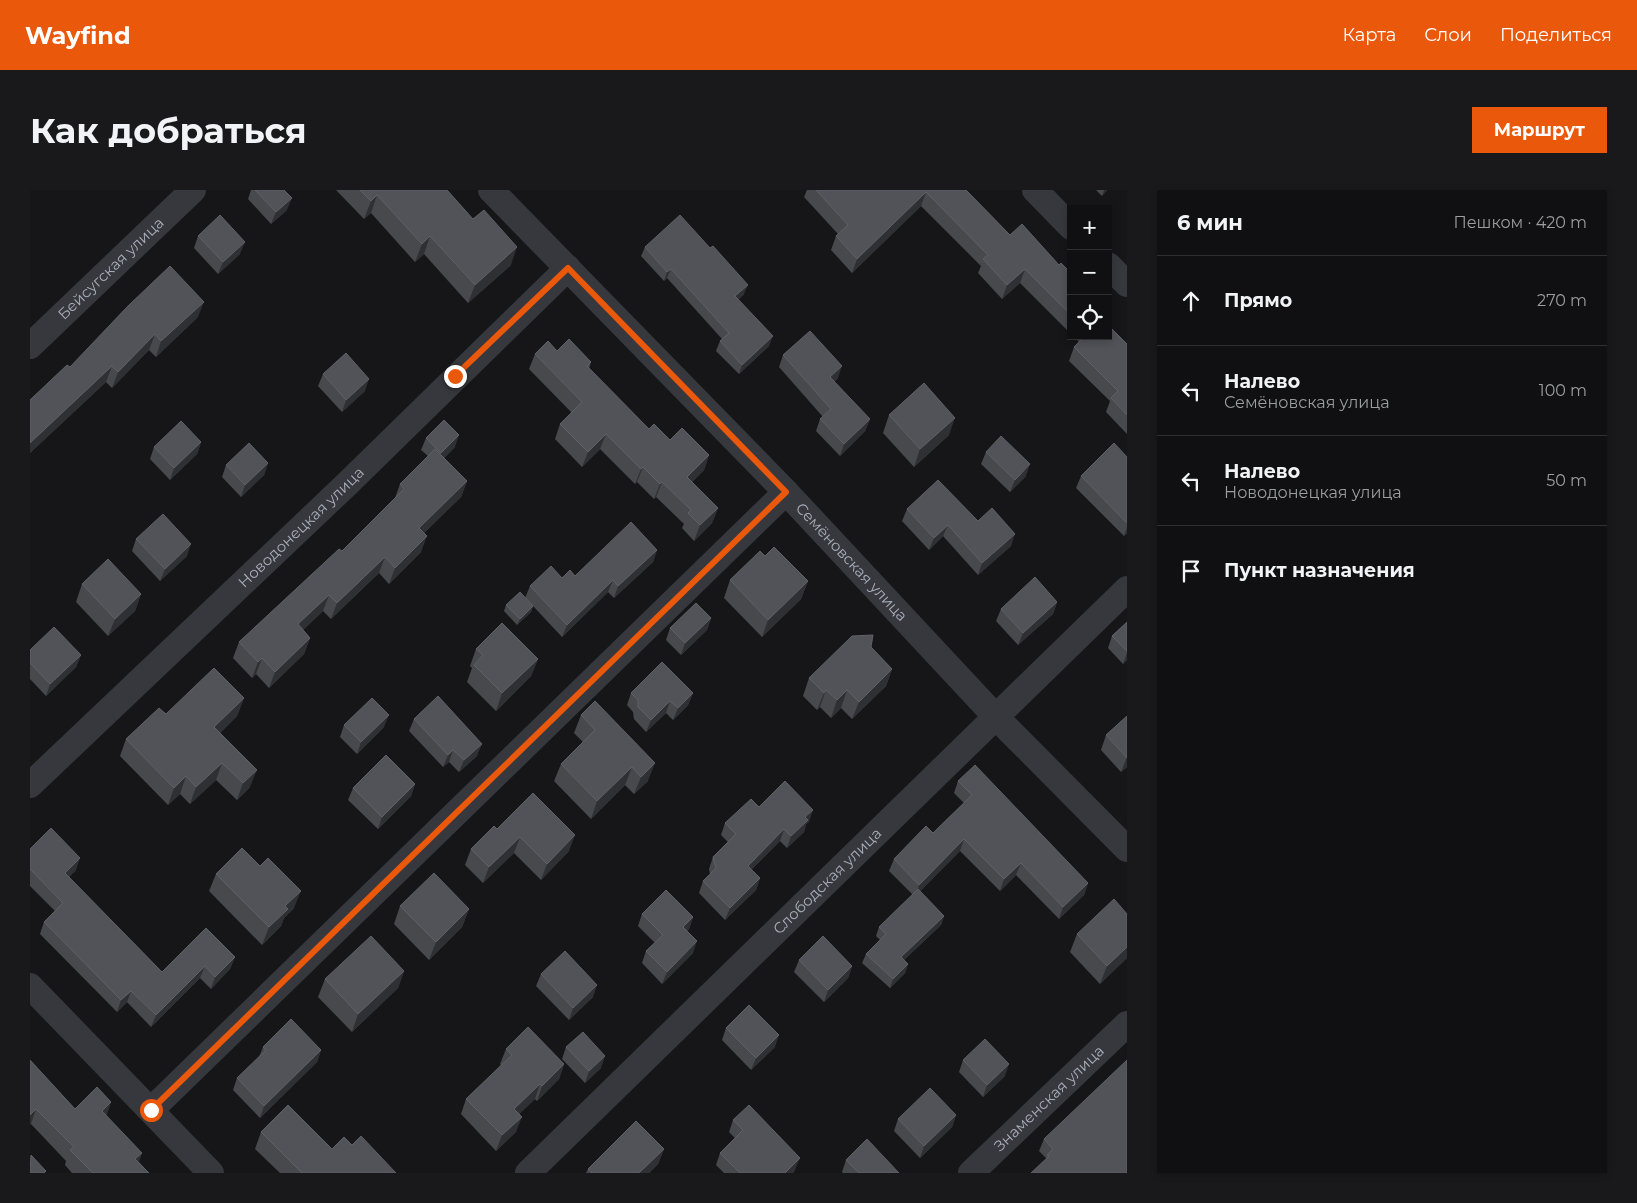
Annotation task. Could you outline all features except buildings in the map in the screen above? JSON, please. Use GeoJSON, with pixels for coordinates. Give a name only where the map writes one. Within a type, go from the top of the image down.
{"type":"FeatureCollection","features":[{"type":"Feature","properties":{"kind":"street","name":"Бейсугская улица"},"geometry":{"type":"LineString","coordinates":[[30,346],[192,190]]}},
{"type":"Feature","properties":{"kind":"street","name":"Семёновская улица"},"geometry":{"type":"LineString","coordinates":[[491,190],[786,492],[996,716],[1127,849]]}},
{"type":"Feature","properties":{"kind":"street"},"geometry":{"type":"LineString","coordinates":[[1035,190],[1067,223]]}},
{"type":"Feature","properties":{"kind":"street","name":"Новодонецкая улица"},"geometry":{"type":"LineString","coordinates":[[30,785],[339,492],[568,268]]}},
{"type":"Feature","properties":{"kind":"street"},"geometry":{"type":"LineString","coordinates":[[1112,269],[1127,284]]}},
{"type":"Feature","properties":{"kind":"street"},"geometry":{"type":"LineString","coordinates":[[151,1110],[786,492]]}},
{"type":"Feature","properties":{"kind":"street","name":"Слободская улица"},"geometry":{"type":"LineString","coordinates":[[528,1173],[1127,589]]}},
{"type":"Feature","properties":{"kind":"street"},"geometry":{"type":"LineString","coordinates":[[30,986],[211,1173]]}},
{"type":"Feature","properties":{"kind":"street","name":"Знаменская улица"},"geometry":{"type":"LineString","coordinates":[[971,1173],[1127,1024]]}},
{"type":"Feature","properties":{"kind":"route"},"geometry":{"type":"LineString","coordinates":[[151,1110],[786,492],[568,268],[455,376]]}}]}
